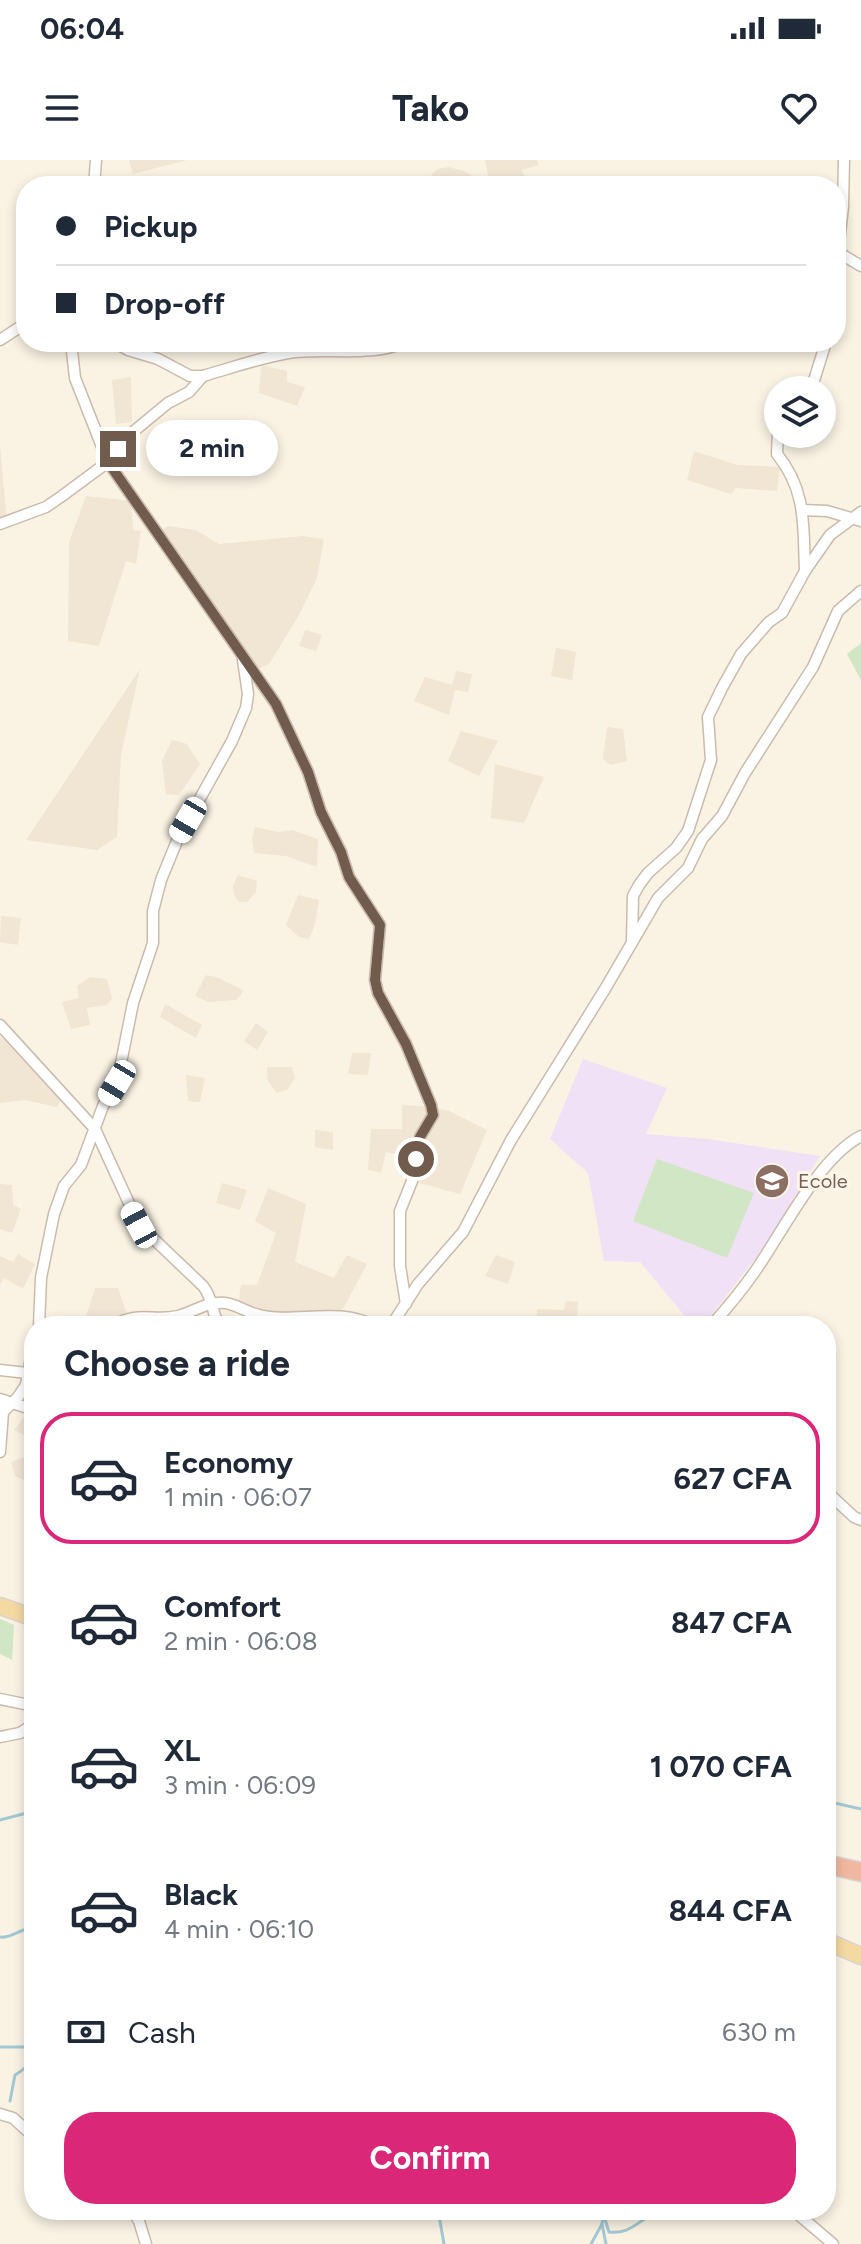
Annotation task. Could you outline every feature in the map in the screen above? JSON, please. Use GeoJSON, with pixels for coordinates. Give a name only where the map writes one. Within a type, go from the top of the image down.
{"type":"FeatureCollection","features":[{"type":"Feature","properties":{"kind":"highway"},"geometry":{"type":"LineString","coordinates":[[836,1867],[861,1874]]}},
{"type":"Feature","properties":{"kind":"main road"},"geometry":{"type":"LineString","coordinates":[[0,1606],[24,1614]]}},
{"type":"Feature","properties":{"kind":"main road"},"geometry":{"type":"LineString","coordinates":[[836,1945],[861,1956]]}},
{"type":"Feature","properties":{"kind":"street"},"geometry":{"type":"LineString","coordinates":[[72,352],[75,378],[108,462],[276,704],[308,772],[321,812],[341,852],[349,877],[380,925],[375,980],[378,993],[406,1044],[433,1115],[420,1137],[412,1181],[400,1211],[400,1266],[406,1304]]}},
{"type":"Feature","properties":{"kind":"street"},"geometry":{"type":"LineString","coordinates":[[135,352],[158,359],[190,376],[203,376],[303,352]]}},
{"type":"Feature","properties":{"kind":"street"},"geometry":{"type":"LineString","coordinates":[[815,376],[823,352]]}},
{"type":"Feature","properties":{"kind":"street"},"geometry":{"type":"LineString","coordinates":[[0,524],[46,507],[108,462],[128,436],[168,403],[189,392],[203,376]]}},
{"type":"Feature","properties":{"kind":"street"},"geometry":{"type":"LineString","coordinates":[[777,448],[777,454],[796,482],[802,510],[805,571]]}},
{"type":"Feature","properties":{"kind":"street"},"geometry":{"type":"LineString","coordinates":[[802,510],[858,517]]}},
{"type":"Feature","properties":{"kind":"street"},"geometry":{"type":"LineString","coordinates":[[631,943],[633,896],[648,873],[676,848],[688,831],[711,760],[708,717],[741,654],[769,622],[782,613],[805,571],[830,535],[858,517]]}},
{"type":"Feature","properties":{"kind":"street"},"geometry":{"type":"LineString","coordinates":[[398,1316],[418,1284],[469,1222],[511,1140],[658,898],[688,868],[702,839],[722,816],[745,773],[813,667],[838,611],[861,591]]}},
{"type":"Feature","properties":{"kind":"street"},"geometry":{"type":"LineString","coordinates":[[39,1316],[41,1278],[54,1214],[64,1186],[81,1165],[103,1106],[117,1083],[133,1003],[153,943],[153,911],[161,880],[179,836],[232,741],[246,708],[248,694],[243,656]]}},
{"type":"Feature","properties":{"kind":"street"},"geometry":{"type":"LineString","coordinates":[[0,1025],[95,1129],[139,1225],[203,1286],[211,1296],[217,1316]]}},
{"type":"Feature","properties":{"kind":"street"},"geometry":{"type":"LineString","coordinates":[[719,1316],[759,1266],[779,1230],[823,1170],[847,1143],[861,1136]]}},
{"type":"Feature","properties":{"kind":"street"},"geometry":{"type":"LineString","coordinates":[[178,1316],[193,1308],[226,1303],[261,1316]]}},
{"type":"Feature","properties":{"kind":"street"},"geometry":{"type":"LineString","coordinates":[[0,1370],[24,1371]]}},
{"type":"Feature","properties":{"kind":"street"},"geometry":{"type":"LineString","coordinates":[[0,1452],[3,1412],[24,1387]]}},
{"type":"Feature","properties":{"kind":"street"},"geometry":{"type":"LineString","coordinates":[[12,1401],[24,1406]]}},
{"type":"Feature","properties":{"kind":"street"},"geometry":{"type":"LineString","coordinates":[[836,1500],[861,1520]]}},
{"type":"Feature","properties":{"kind":"street"},"geometry":{"type":"LineString","coordinates":[[0,1699],[24,1704]]}},
{"type":"Feature","properties":{"kind":"street"},"geometry":{"type":"LineString","coordinates":[[0,1737],[24,1730]]}},
{"type":"Feature","properties":{"kind":"street"},"geometry":{"type":"LineString","coordinates":[[0,2114],[13,2118],[24,2128]]}},
{"type":"Feature","properties":{"kind":"street"},"geometry":{"type":"LineString","coordinates":[[138,2220],[146,2244]]}},
{"type":"Feature","properties":{"kind":"street"},"geometry":{"type":"LineString","coordinates":[[805,2220],[833,2244]]}},
{"type":"Feature","properties":{"kind":"shaded area"},"geometry":{"type":"Polygon","coordinates":[[[129,160],[187,160],[133,174],[129,160]]]}},
{"type":"Feature","properties":{"kind":"shaded area"},"geometry":{"type":"Polygon","coordinates":[[[485,160],[537,160],[539,165],[522,170],[524,176],[488,176],[485,160]]]}},
{"type":"Feature","properties":{"kind":"shaded area"},"geometry":{"type":"Polygon","coordinates":[[[449,167],[473,176],[431,176],[437,169],[449,167]]]}},
{"type":"Feature","properties":{"kind":"shaded area"},"geometry":{"type":"Polygon","coordinates":[[[261,365],[287,371],[287,382],[305,387],[297,406],[259,393],[261,365]]]}},
{"type":"Feature","properties":{"kind":"shaded area"},"geometry":{"type":"Polygon","coordinates":[[[131,377],[132,422],[116,424],[112,380],[131,377]]]}},
{"type":"Feature","properties":{"kind":"shaded area"},"geometry":{"type":"Polygon","coordinates":[[[0,446],[7,522],[0,524],[0,446]]]}},
{"type":"Feature","properties":{"kind":"shaded area"},"geometry":{"type":"Polygon","coordinates":[[[694,451],[737,465],[780,467],[777,491],[736,488],[731,494],[687,480],[694,451]]]}},
{"type":"Feature","properties":{"kind":"shaded area"},"geometry":{"type":"Polygon","coordinates":[[[86,496],[131,501],[133,530],[141,531],[136,564],[126,561],[99,646],[68,641],[69,542],[86,496]]]}},
{"type":"Feature","properties":{"kind":"shaded area"},"geometry":{"type":"Polygon","coordinates":[[[168,526],[196,530],[219,544],[303,536],[324,539],[317,578],[269,664],[254,671],[159,532],[168,526]]]}},
{"type":"Feature","properties":{"kind":"shaded area"},"geometry":{"type":"Polygon","coordinates":[[[305,630],[322,635],[316,651],[299,646],[305,630]]]}},
{"type":"Feature","properties":{"kind":"shaded area"},"geometry":{"type":"Polygon","coordinates":[[[556,648],[576,652],[572,680],[551,676],[556,648]]]}},
{"type":"Feature","properties":{"kind":"shaded area"},"geometry":{"type":"Polygon","coordinates":[[[140,669],[121,755],[117,837],[97,850],[26,840],[140,669]]]}},
{"type":"Feature","properties":{"kind":"shaded area"},"geometry":{"type":"Polygon","coordinates":[[[456,671],[472,674],[468,692],[455,690],[449,715],[414,701],[425,677],[452,685],[456,671]]]}},
{"type":"Feature","properties":{"kind":"shaded area"},"geometry":{"type":"Polygon","coordinates":[[[607,727],[623,729],[627,761],[610,765],[603,759],[607,727]]]}},
{"type":"Feature","properties":{"kind":"shaded area"},"geometry":{"type":"Polygon","coordinates":[[[461,731],[498,741],[479,776],[448,761],[461,731]]]}},
{"type":"Feature","properties":{"kind":"shaded area"},"geometry":{"type":"Polygon","coordinates":[[[172,740],[187,744],[200,764],[179,795],[166,794],[162,761],[172,740]]]}},
{"type":"Feature","properties":{"kind":"shaded area"},"geometry":{"type":"Polygon","coordinates":[[[495,764],[544,777],[524,823],[491,818],[495,764]]]}},
{"type":"Feature","properties":{"kind":"shaded area"},"geometry":{"type":"Polygon","coordinates":[[[255,827],[279,832],[292,830],[318,839],[317,867],[286,856],[254,853],[252,838],[255,827]]]}},
{"type":"Feature","properties":{"kind":"shaded area"},"geometry":{"type":"Polygon","coordinates":[[[238,875],[257,881],[256,892],[247,902],[239,902],[234,895],[233,886],[238,875]]]}},
{"type":"Feature","properties":{"kind":"shaded area"},"geometry":{"type":"Polygon","coordinates":[[[298,895],[319,900],[309,939],[299,937],[286,925],[298,895]]]}},
{"type":"Feature","properties":{"kind":"shaded area"},"geometry":{"type":"Polygon","coordinates":[[[1,916],[21,918],[18,945],[0,942],[1,916]]]}},
{"type":"Feature","properties":{"kind":"shaded area"},"geometry":{"type":"Polygon","coordinates":[[[206,975],[243,990],[241,995],[236,1000],[208,1002],[195,996],[206,975]]]}},
{"type":"Feature","properties":{"kind":"shaded area"},"geometry":{"type":"Polygon","coordinates":[[[90,977],[107,979],[112,998],[107,1005],[87,1008],[90,1025],[71,1029],[62,1002],[79,998],[77,986],[90,977]]]}},
{"type":"Feature","properties":{"kind":"shaded area"},"geometry":{"type":"Polygon","coordinates":[[[165,1004],[202,1025],[196,1038],[160,1017],[165,1004]]]}},
{"type":"Feature","properties":{"kind":"shaded area"},"geometry":{"type":"Polygon","coordinates":[[[256,1023],[268,1032],[257,1050],[244,1041],[256,1023]]]}},
{"type":"Feature","properties":{"kind":"shaded area"},"geometry":{"type":"Polygon","coordinates":[[[0,1037],[23,1048],[64,1095],[57,1107],[25,1100],[0,1103],[0,1037]]]}},
{"type":"Feature","properties":{"kind":"shaded area"},"geometry":{"type":"Polygon","coordinates":[[[352,1053],[371,1053],[368,1075],[348,1074],[352,1053]]]}},
{"type":"Feature","properties":{"kind":"shaded area"},"geometry":{"type":"Polygon","coordinates":[[[583,1059],[667,1088],[646,1134],[707,1139],[820,1156],[767,1243],[711,1316],[685,1316],[640,1262],[604,1261],[588,1173],[550,1139],[583,1059]]]}},
{"type":"Feature","properties":{"kind":"shaded area"},"geometry":{"type":"Polygon","coordinates":[[[267,1067],[292,1067],[295,1078],[287,1090],[277,1093],[268,1081],[267,1067]]]}},
{"type":"Feature","properties":{"kind":"shaded area"},"geometry":{"type":"Polygon","coordinates":[[[186,1075],[205,1078],[200,1102],[188,1101],[186,1075]]]}},
{"type":"Feature","properties":{"kind":"shaded area"},"geometry":{"type":"Polygon","coordinates":[[[402,1105],[449,1111],[487,1130],[460,1194],[412,1181],[416,1159],[386,1152],[381,1173],[368,1170],[371,1129],[402,1129],[402,1105]]]}},
{"type":"Feature","properties":{"kind":"shaded area"},"geometry":{"type":"Polygon","coordinates":[[[315,1130],[333,1132],[333,1150],[315,1147],[315,1130]]]}},
{"type":"Feature","properties":{"kind":"shaded area"},"geometry":{"type":"Polygon","coordinates":[[[222,1183],[247,1190],[240,1210],[216,1203],[222,1183]]]}},
{"type":"Feature","properties":{"kind":"shaded area"},"geometry":{"type":"Polygon","coordinates":[[[0,1184],[12,1185],[13,1205],[21,1209],[12,1233],[0,1229],[0,1184]]]}},
{"type":"Feature","properties":{"kind":"shaded area"},"geometry":{"type":"Polygon","coordinates":[[[268,1188],[306,1204],[295,1262],[334,1278],[347,1255],[367,1264],[339,1316],[245,1316],[246,1307],[238,1305],[241,1285],[257,1285],[276,1233],[255,1221],[268,1188]]]}},
{"type":"Feature","properties":{"kind":"shaded area"},"geometry":{"type":"Polygon","coordinates":[[[18,1254],[35,1264],[23,1289],[4,1278],[0,1284],[0,1256],[13,1262],[18,1254]]]}},
{"type":"Feature","properties":{"kind":"shaded area"},"geometry":{"type":"Polygon","coordinates":[[[496,1255],[515,1262],[508,1284],[485,1276],[496,1255]]]}},
{"type":"Feature","properties":{"kind":"shaded area"},"geometry":{"type":"Polygon","coordinates":[[[95,1288],[118,1288],[128,1316],[86,1316],[95,1288]]]}},
{"type":"Feature","properties":{"kind":"shaded area"},"geometry":{"type":"Polygon","coordinates":[[[566,1301],[578,1302],[577,1316],[537,1316],[537,1309],[564,1310],[566,1301]]]}},
{"type":"Feature","properties":{"kind":"shaded area"},"geometry":{"type":"Polygon","coordinates":[[[24,1417],[24,1435],[14,1430],[24,1417]]]}},
{"type":"Feature","properties":{"kind":"shaded area"},"geometry":{"type":"Polygon","coordinates":[[[24,1457],[24,1480],[15,1476],[11,1462],[24,1457]]]}},
{"type":"Feature","properties":{"kind":"green space"},"geometry":{"type":"Polygon","coordinates":[[[861,643],[861,680],[847,654],[861,643]]]}},
{"type":"Feature","properties":{"kind":"green space"},"geometry":{"type":"Polygon","coordinates":[[[657,1159],[754,1193],[727,1258],[633,1221],[657,1159]]]}},
{"type":"Feature","properties":{"kind":"green space"},"geometry":{"type":"Polygon","coordinates":[[[0,1619],[14,1625],[12,1660],[0,1654],[0,1619]]]}},
{"type":"Feature","properties":{"kind":"waterway"},"geometry":{"type":"LineString","coordinates":[[836,1803],[861,1809]]}},
{"type":"Feature","properties":{"kind":"waterway"},"geometry":{"type":"LineString","coordinates":[[0,1820],[24,1814]]}},
{"type":"Feature","properties":{"kind":"waterway"},"geometry":{"type":"LineString","coordinates":[[0,1937],[24,1930]]}},
{"type":"Feature","properties":{"kind":"waterway"},"geometry":{"type":"LineString","coordinates":[[0,2047],[24,2047]]}},
{"type":"Feature","properties":{"kind":"waterway"},"geometry":{"type":"LineString","coordinates":[[10,2101],[15,2075],[24,2069]]}},
{"type":"Feature","properties":{"kind":"waterway"},"geometry":{"type":"LineString","coordinates":[[440,2220],[444,2244]]}},
{"type":"Feature","properties":{"kind":"waterway"},"geometry":{"type":"LineString","coordinates":[[591,2244],[603,2220]]}},
{"type":"Feature","properties":{"kind":"waterway"},"geometry":{"type":"LineString","coordinates":[[605,2220],[609,2232],[625,2231],[643,2220]]}},
{"type":"Feature","properties":{"kind":"waterway"},"geometry":{"type":"LineString","coordinates":[[602,2224],[606,2244]]}},
{"type":"Feature","properties":{"kind":"place","name":"Ecole"},"geometry":{"type":"Point","coordinates":[772,1181]}},
{"type":"Feature","properties":{"kind":"route"},"geometry":{"type":"LineString","coordinates":[[118,449],[108,462],[276,704],[308,772],[321,812],[341,852],[349,877],[380,925],[375,980],[378,993],[406,1044],[433,1115],[420,1137],[416,1159]]}}]}
